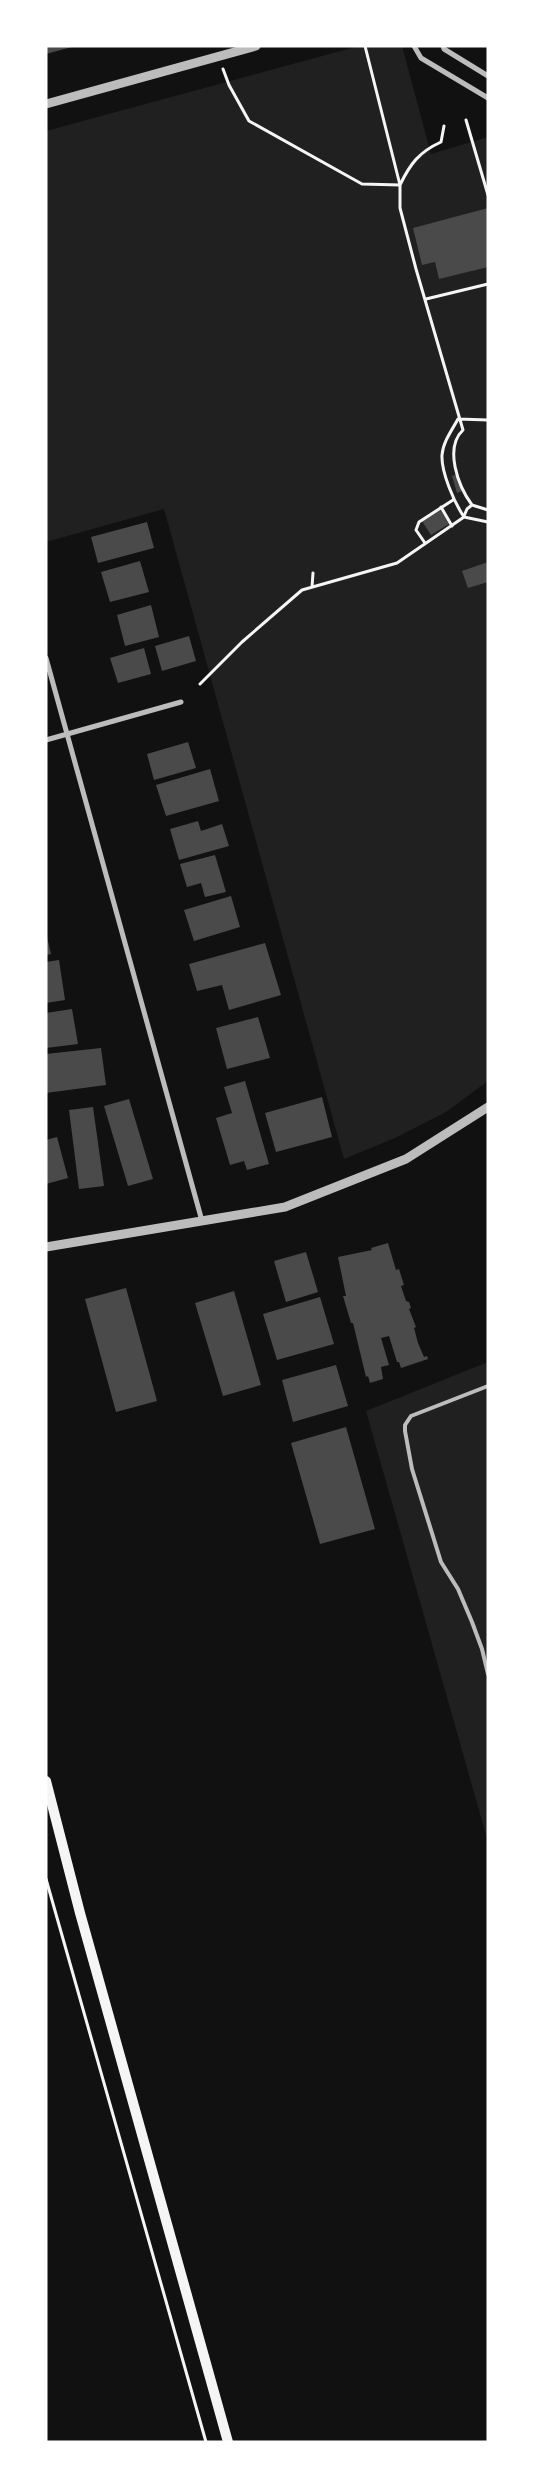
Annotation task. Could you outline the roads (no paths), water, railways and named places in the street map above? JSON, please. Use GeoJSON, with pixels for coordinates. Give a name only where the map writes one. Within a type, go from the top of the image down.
{"type":"FeatureCollection","features":[{"type":"Feature","properties":{"kind":"main road"},"geometry":{"type":"LineString","coordinates":[[46,1781],[80,1913],[228,2442]]}},
{"type":"Feature","properties":{"kind":"street"},"geometry":{"type":"LineString","coordinates":[[46,104],[256,46]]}},
{"type":"Feature","properties":{"kind":"street"},"geometry":{"type":"LineString","coordinates":[[414,46],[420,58],[488,98]]}},
{"type":"Feature","properties":{"kind":"street"},"geometry":{"type":"LineString","coordinates":[[443,46],[444,49],[488,76]]}},
{"type":"Feature","properties":{"kind":"street"},"geometry":{"type":"LineString","coordinates":[[46,658],[202,1221]]}},
{"type":"Feature","properties":{"kind":"street"},"geometry":{"type":"LineString","coordinates":[[46,740],[181,702]]}},
{"type":"Feature","properties":{"kind":"street"},"geometry":{"type":"LineString","coordinates":[[46,1247],[285,1207],[406,1159],[488,1107]]}},
{"type":"Feature","properties":{"kind":"lane"},"geometry":{"type":"LineString","coordinates":[[488,1386],[411,1416],[405,1426],[408,1454],[438,1554],[447,1574],[458,1589],[472,1622],[482,1649],[488,1674]]}}]}
